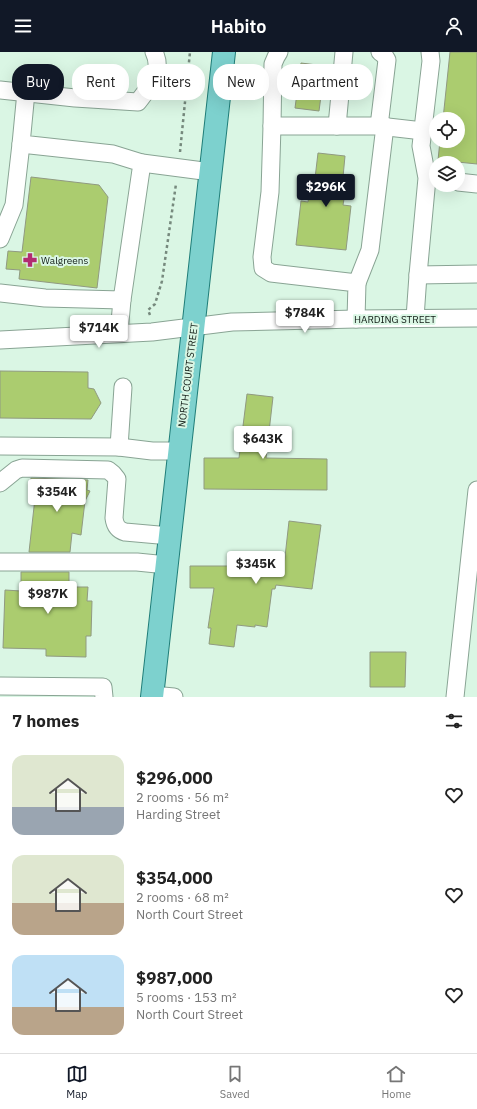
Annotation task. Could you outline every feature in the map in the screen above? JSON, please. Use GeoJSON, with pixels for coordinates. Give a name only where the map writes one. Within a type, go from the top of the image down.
{"type":"FeatureCollection","features":[{"type":"Feature","properties":{"kind":"main road","name":"NORTH COURT STREET"},"geometry":{"type":"LineString","coordinates":[[152,696],[224,52]]}},
{"type":"Feature","properties":{"kind":"street"},"geometry":{"type":"LineString","coordinates":[[64,97],[138,102],[155,79],[157,63],[154,52]]}},
{"type":"Feature","properties":{"kind":"street"},"geometry":{"type":"LineString","coordinates":[[279,52],[273,64],[270,192],[262,257],[264,268],[271,273],[358,283]]}},
{"type":"Feature","properties":{"kind":"street"},"geometry":{"type":"LineString","coordinates":[[336,126],[344,52]]}},
{"type":"Feature","properties":{"kind":"street"},"geometry":{"type":"LineString","coordinates":[[356,318],[358,283],[370,250],[382,126],[387,60],[380,52]]}},
{"type":"Feature","properties":{"kind":"street"},"geometry":{"type":"LineString","coordinates":[[429,170],[421,146],[431,61],[430,52]]}},
{"type":"Feature","properties":{"kind":"street"},"geometry":{"type":"LineString","coordinates":[[0,90],[12,91]]}},
{"type":"Feature","properties":{"kind":"street"},"geometry":{"type":"LineString","coordinates":[[0,239],[14,205],[25,100]]}},
{"type":"Feature","properties":{"kind":"street"},"geometry":{"type":"LineString","coordinates":[[272,126],[382,126],[423,131]]}},
{"type":"Feature","properties":{"kind":"street"},"geometry":{"type":"LineString","coordinates":[[21,144],[113,154],[142,163],[211,172]]}},
{"type":"Feature","properties":{"kind":"street"},"geometry":{"type":"LineString","coordinates":[[119,333],[122,300],[142,163]]}},
{"type":"Feature","properties":{"kind":"street"},"geometry":{"type":"LineString","coordinates":[[465,183],[477,184]]}},
{"type":"Feature","properties":{"kind":"street"},"geometry":{"type":"LineString","coordinates":[[415,318],[418,275],[430,192]]}},
{"type":"Feature","properties":{"kind":"street"},"geometry":{"type":"LineString","coordinates":[[418,275],[477,274]]}},
{"type":"Feature","properties":{"kind":"street"},"geometry":{"type":"LineString","coordinates":[[0,293],[44,298],[122,300]]}},
{"type":"Feature","properties":{"kind":"street","name":"HARDING STREET"},"geometry":{"type":"LineString","coordinates":[[0,340],[152,332],[232,322],[356,318],[477,318]]}},
{"type":"Feature","properties":{"kind":"street"},"geometry":{"type":"LineString","coordinates":[[119,447],[123,387]]}},
{"type":"Feature","properties":{"kind":"street"},"geometry":{"type":"LineString","coordinates":[[0,446],[119,447],[152,451],[179,451]]}},
{"type":"Feature","properties":{"kind":"street"},"geometry":{"type":"LineString","coordinates":[[0,483],[16,470],[22,468],[108,470],[116,479],[114,518],[115,524],[119,529],[125,532],[170,536]]}},
{"type":"Feature","properties":{"kind":"street"},"geometry":{"type":"LineString","coordinates":[[455,697],[473,561],[477,490]]}},
{"type":"Feature","properties":{"kind":"street"},"geometry":{"type":"LineString","coordinates":[[0,562],[137,562],[167,565]]}},
{"type":"Feature","properties":{"kind":"street"},"geometry":{"type":"LineString","coordinates":[[0,686],[103,687],[104,697]]}},
{"type":"Feature","properties":{"kind":"street"},"geometry":{"type":"LineString","coordinates":[[152,696],[174,697]]}},
{"type":"Feature","properties":{"kind":"path"},"geometry":{"type":"LineString","coordinates":[[152,332],[148,310],[155,304],[162,281],[178,167],[190,52]]}},
{"type":"Feature","properties":{"kind":"building"},"geometry":{"type":"Polygon","coordinates":[[[450,52],[477,52],[477,164],[465,163],[465,156],[438,156],[439,148],[465,148],[465,112],[444,112],[450,52]]]}},
{"type":"Feature","properties":{"kind":"building"},"geometry":{"type":"Polygon","coordinates":[[[296,100],[320,100],[319,111],[295,108],[296,100]]]}},
{"type":"Feature","properties":{"kind":"building"},"geometry":{"type":"Polygon","coordinates":[[[318,153],[345,156],[341,198],[344,199],[343,205],[351,206],[346,250],[296,245],[301,201],[308,202],[309,195],[313,195],[318,153]]]}},
{"type":"Feature","properties":{"kind":"building","name":"Walgreens"},"geometry":{"type":"Polygon","coordinates":[[[31,177],[99,185],[108,197],[97,288],[19,279],[20,270],[6,269],[8,251],[22,252],[31,177]]]}},
{"type":"Feature","properties":{"kind":"building"},"geometry":{"type":"Polygon","coordinates":[[[0,371],[88,372],[88,388],[94,389],[101,403],[91,419],[0,418],[0,371]]]}},
{"type":"Feature","properties":{"kind":"building"},"geometry":{"type":"Polygon","coordinates":[[[247,394],[273,397],[266,458],[327,459],[327,490],[204,489],[204,458],[239,458],[247,394]]]}},
{"type":"Feature","properties":{"kind":"building"},"geometry":{"type":"Polygon","coordinates":[[[31,478],[88,480],[87,490],[90,491],[85,501],[81,535],[72,533],[70,552],[29,552],[35,498],[29,498],[31,478]]]}},
{"type":"Feature","properties":{"kind":"building"},"geometry":{"type":"Polygon","coordinates":[[[289,521],[321,525],[312,589],[276,585],[275,589],[272,589],[267,627],[237,625],[234,647],[209,644],[211,628],[208,628],[214,588],[190,588],[190,566],[284,566],[289,521]]]}},
{"type":"Feature","properties":{"kind":"building"},"geometry":{"type":"Polygon","coordinates":[[[21,572],[69,572],[69,587],[88,587],[87,601],[92,601],[91,636],[86,636],[86,657],[46,656],[46,649],[3,648],[5,590],[21,591],[21,572]]]}},
{"type":"Feature","properties":{"kind":"building"},"geometry":{"type":"Polygon","coordinates":[[[370,652],[406,652],[405,687],[370,687],[370,652]]]}},
{"type":"Feature","properties":{"kind":"place","name":"Walgreens"},"geometry":{"type":"Point","coordinates":[30,260]}}]}
